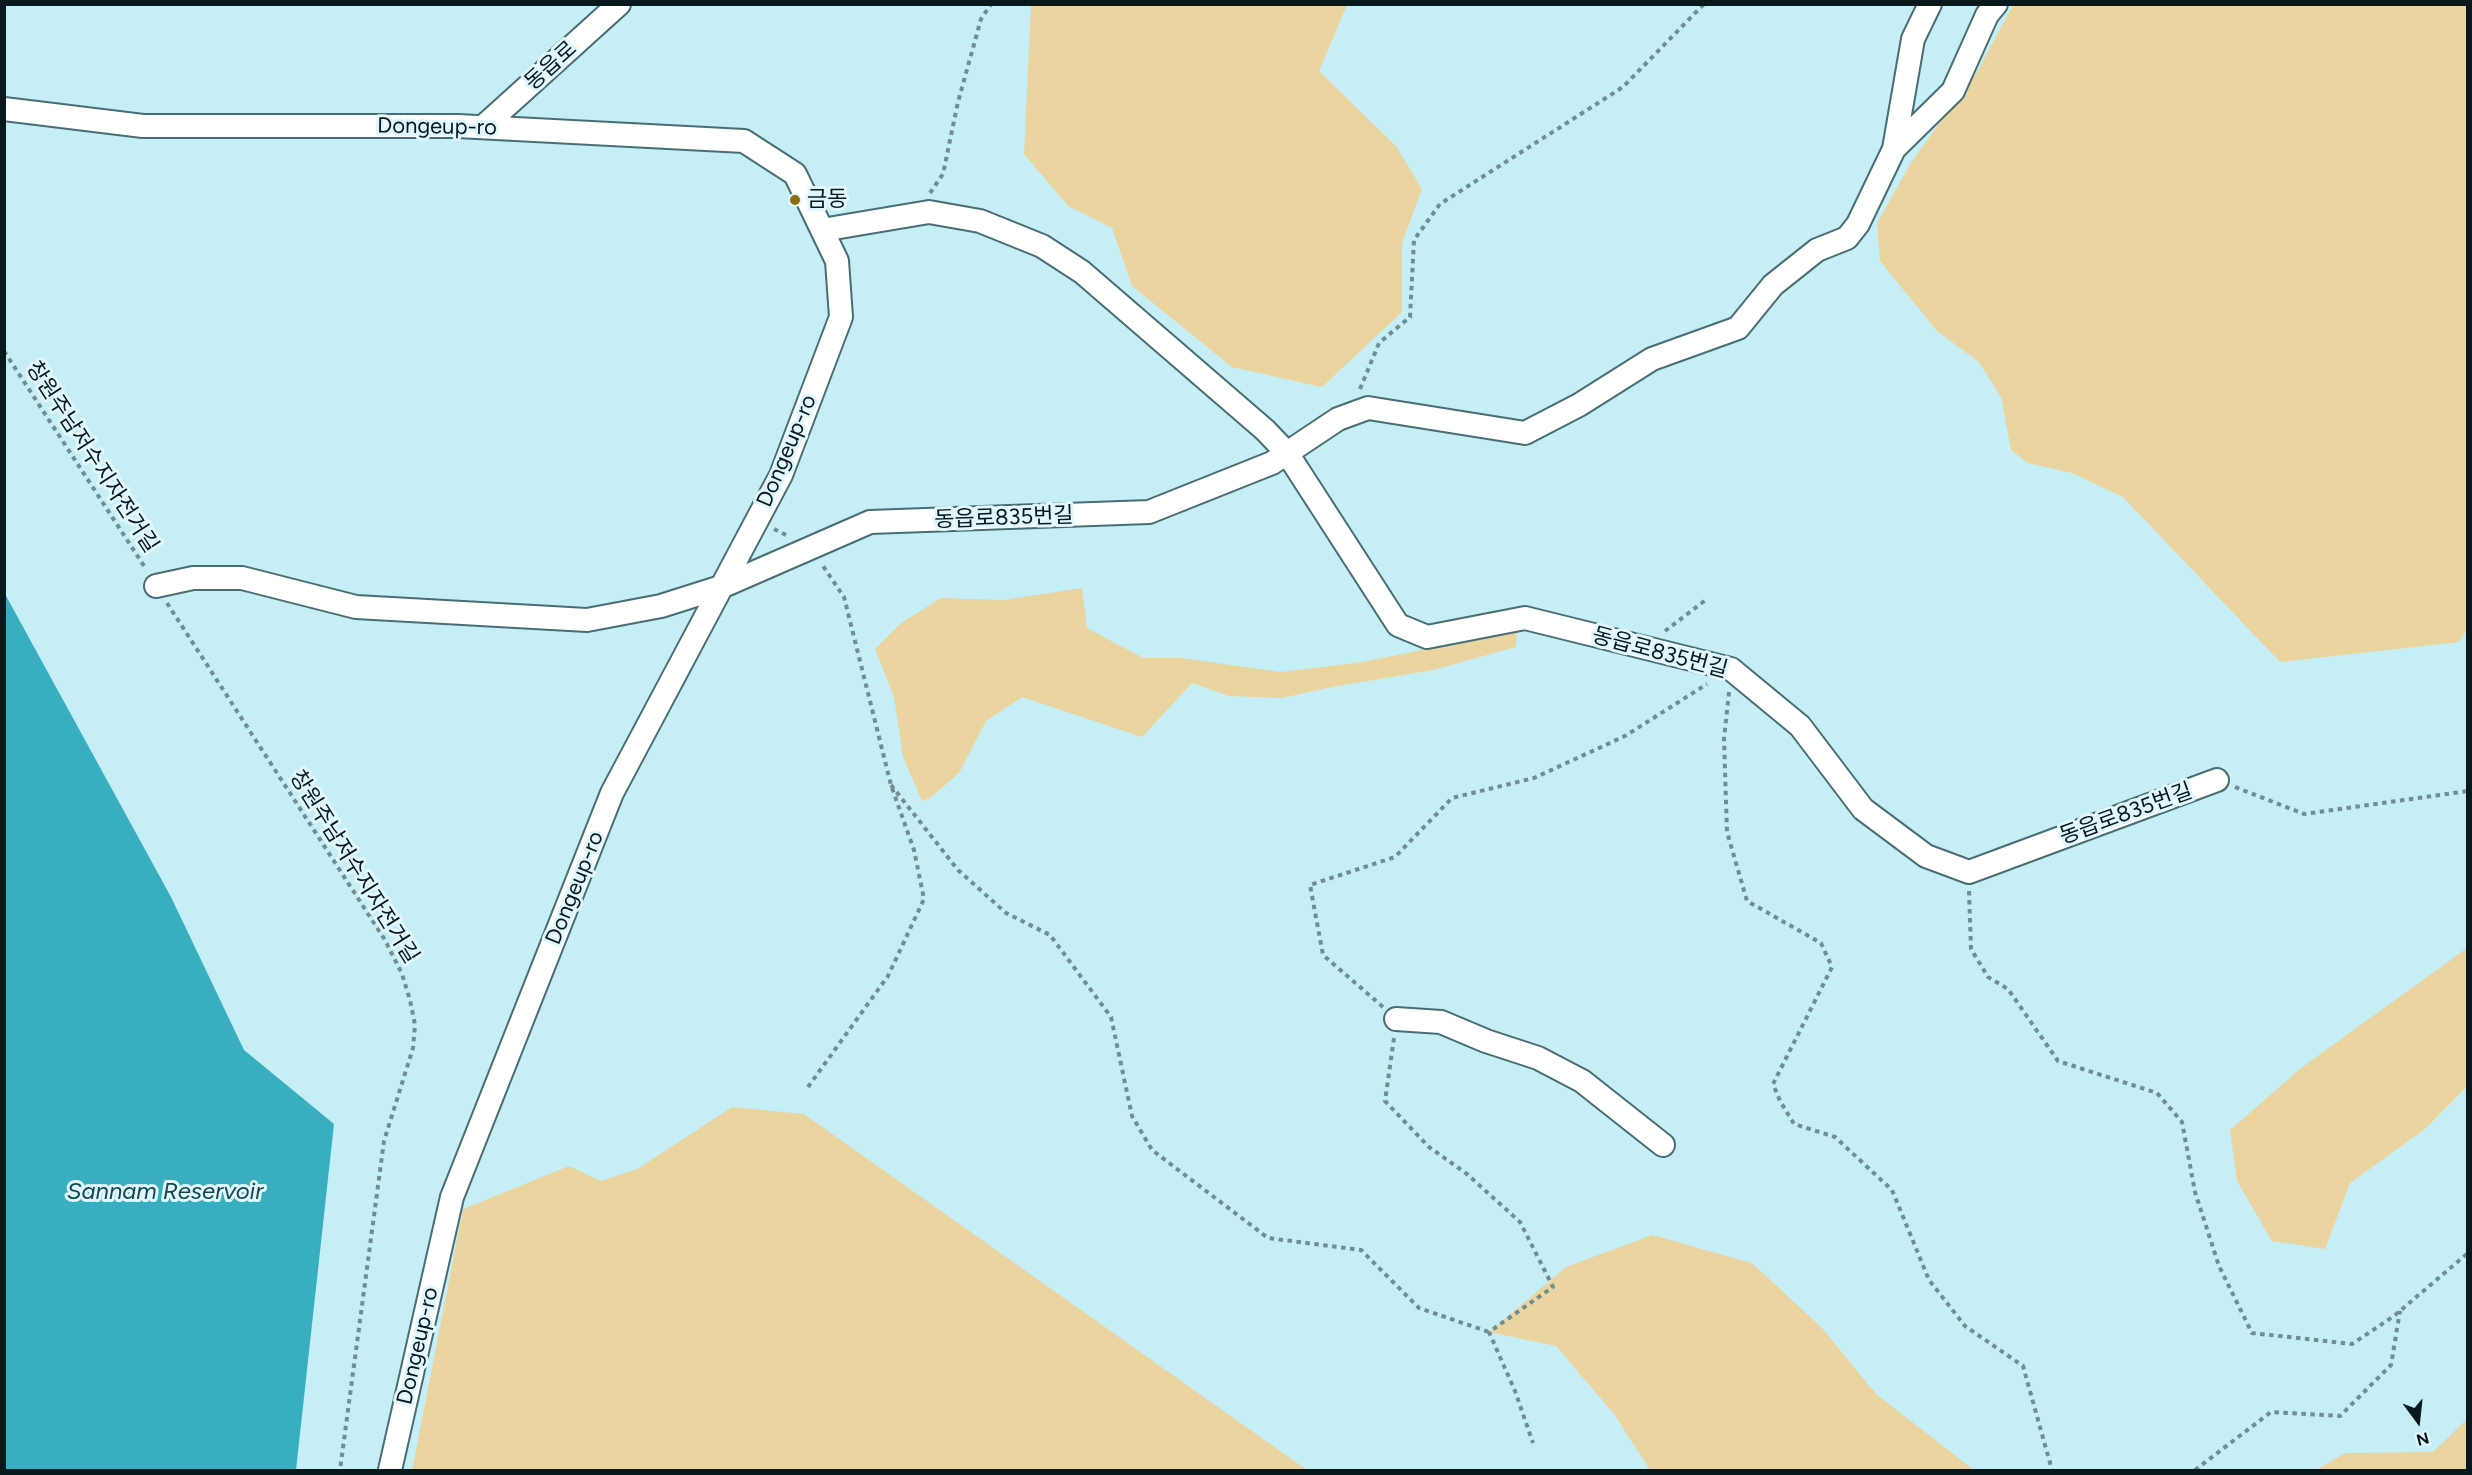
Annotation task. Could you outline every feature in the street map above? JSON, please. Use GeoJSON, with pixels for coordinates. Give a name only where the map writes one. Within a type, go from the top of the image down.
{"type":"FeatureCollection","features":[{"type":"Feature","properties":{"kind":"street","name":"동읍로"},"geometry":{"type":"LineString","coordinates":[[483,127],[619,4]]}},
{"type":"Feature","properties":{"kind":"street"},"geometry":{"type":"LineString","coordinates":[[1893,149],[1913,39],[1930,4]]}},
{"type":"Feature","properties":{"kind":"street","name":"동읍로835번길"},"geometry":{"type":"LineString","coordinates":[[156,586],[193,578],[242,578],[356,607],[586,620],[661,606],[721,587],[870,522],[1149,512],[1272,463],[1338,419],[1368,408],[1525,433],[1580,405],[1652,359],[1738,328],[1773,285],[1817,250],[1847,238],[1858,224],[1893,149],[1953,91],[1987,15],[1996,4]]}},
{"type":"Feature","properties":{"kind":"street","name":"Dongeup-ro"},"geometry":{"type":"LineString","coordinates":[[4,109],[143,126],[483,127],[744,141],[795,174],[837,261],[841,317],[781,475],[612,793],[452,1197],[390,1470]]}},
{"type":"Feature","properties":{"kind":"street","name":"동읍로835번길"},"geometry":{"type":"LineString","coordinates":[[822,230],[930,212],[980,221],[1042,246],[1082,272],[1265,430],[1287,453],[1398,625],[1427,637],[1525,618],[1731,669],[1800,726],[1863,809],[1926,856],[1969,873],[2217,780]]}},
{"type":"Feature","properties":{"kind":"street"},"geometry":{"type":"LineString","coordinates":[[1396,1019],[1441,1022],[1486,1041],[1538,1058],[1582,1081],[1662,1145]]}},
{"type":"Feature","properties":{"kind":"path"},"geometry":{"type":"LineString","coordinates":[[916,214],[943,174],[958,102],[981,19],[990,4]]}},
{"type":"Feature","properties":{"kind":"path"},"geometry":{"type":"LineString","coordinates":[[1350,414],[1379,343],[1410,317],[1414,240],[1440,204],[1623,87],[1704,4]]}},
{"type":"Feature","properties":{"kind":"path","name":"창원주남저수지자전거길"},"geometry":{"type":"LineString","coordinates":[[4,351],[385,940],[402,974],[410,1000],[415,1025],[413,1048],[382,1152],[364,1304],[340,1470]]}},
{"type":"Feature","properties":{"kind":"path"},"geometry":{"type":"LineString","coordinates":[[757,520],[812,549],[844,597],[891,785],[914,850],[924,899],[888,976],[808,1087]]}},
{"type":"Feature","properties":{"kind":"path"},"geometry":{"type":"LineString","coordinates":[[1644,647],[1707,598]]}},
{"type":"Feature","properties":{"kind":"path"},"geometry":{"type":"LineString","coordinates":[[1489,1332],[1553,1287],[1520,1222],[1467,1174],[1429,1147],[1385,1101],[1396,1019],[1323,955],[1310,885],[1395,857],[1452,798],[1534,778],[1625,736],[1731,669]]}},
{"type":"Feature","properties":{"kind":"path"},"geometry":{"type":"LineString","coordinates":[[1731,669],[1724,739],[1728,832],[1747,901],[1821,943],[1832,967],[1773,1084],[1794,1124],[1836,1137],[1892,1190],[1929,1280],[1965,1326],[2023,1366],[2052,1470]]}},
{"type":"Feature","properties":{"kind":"path"},"geometry":{"type":"LineString","coordinates":[[2217,780],[2304,814],[2468,791]]}},
{"type":"Feature","properties":{"kind":"path"},"geometry":{"type":"LineString","coordinates":[[891,785],[958,870],[1006,913],[1050,934],[1111,1017],[1132,1116],[1152,1150],[1268,1238],[1361,1250],[1419,1308],[1489,1332],[1515,1391],[1533,1443]]}},
{"type":"Feature","properties":{"kind":"path"},"geometry":{"type":"LineString","coordinates":[[1969,873],[1971,949],[1988,977],[2007,989],[2058,1061],[2157,1093],[2182,1122],[2195,1192],[2212,1245],[2219,1266],[2252,1333],[2352,1344],[2400,1310],[2468,1253]]}},
{"type":"Feature","properties":{"kind":"path"},"geometry":{"type":"LineString","coordinates":[[2195,1470],[2271,1412],[2340,1416],[2391,1365],[2400,1310]]}},
{"type":"Feature","properties":{"kind":"shaded area"},"geometry":{"type":"Polygon","coordinates":[[[1031,5],[1347,5],[1319,71],[1396,146],[1422,189],[1402,243],[1402,312],[1322,387],[1232,367],[1132,286],[1112,228],[1068,206],[1024,154],[1031,5]]]}},
{"type":"Feature","properties":{"kind":"shaded area"},"geometry":{"type":"Polygon","coordinates":[[[2013,5],[2467,5],[2468,626],[2459,642],[2280,662],[2123,497],[2072,473],[2028,463],[2011,450],[2001,397],[1979,362],[1937,331],[1880,261],[1877,223],[1912,161],[1978,70],[2013,5]]]}},
{"type":"Feature","properties":{"kind":"shaded area"},"geometry":{"type":"Polygon","coordinates":[[[1082,588],[1087,628],[1143,658],[1181,658],[1281,672],[1362,662],[1517,631],[1516,647],[1433,670],[1282,698],[1229,696],[1192,683],[1142,737],[1022,697],[986,721],[959,773],[930,798],[922,801],[903,757],[894,697],[875,649],[901,623],[941,598],[1003,600],[1082,588]]]}},
{"type":"Feature","properties":{"kind":"shaded area"},"geometry":{"type":"Polygon","coordinates":[[[2467,948],[2467,1086],[2425,1129],[2350,1183],[2325,1249],[2272,1241],[2237,1181],[2230,1130],[2301,1068],[2467,948]]]}},
{"type":"Feature","properties":{"kind":"shaded area"},"geometry":{"type":"Polygon","coordinates":[[[732,1107],[804,1114],[1307,1470],[412,1470],[463,1209],[569,1166],[601,1181],[637,1169],[732,1107]]]}},
{"type":"Feature","properties":{"kind":"shaded area"},"geometry":{"type":"Polygon","coordinates":[[[1652,1235],[1752,1263],[1822,1328],[1876,1394],[1974,1470],[1650,1470],[1614,1414],[1556,1346],[1489,1332],[1566,1267],[1652,1235]]]}},
{"type":"Feature","properties":{"kind":"shaded area"},"geometry":{"type":"Polygon","coordinates":[[[2467,1419],[2467,1470],[2316,1470],[2345,1453],[2433,1452],[2467,1419]]]}},
{"type":"Feature","properties":{"kind":"water","name":"Sannam Reservoir"},"geometry":{"type":"Polygon","coordinates":[[[5,594],[171,897],[244,1050],[334,1124],[296,1470],[5,1470],[5,594]]]}},
{"type":"Feature","properties":{"kind":"place","name":"금동"},"geometry":{"type":"Point","coordinates":[795,200]}}]}
